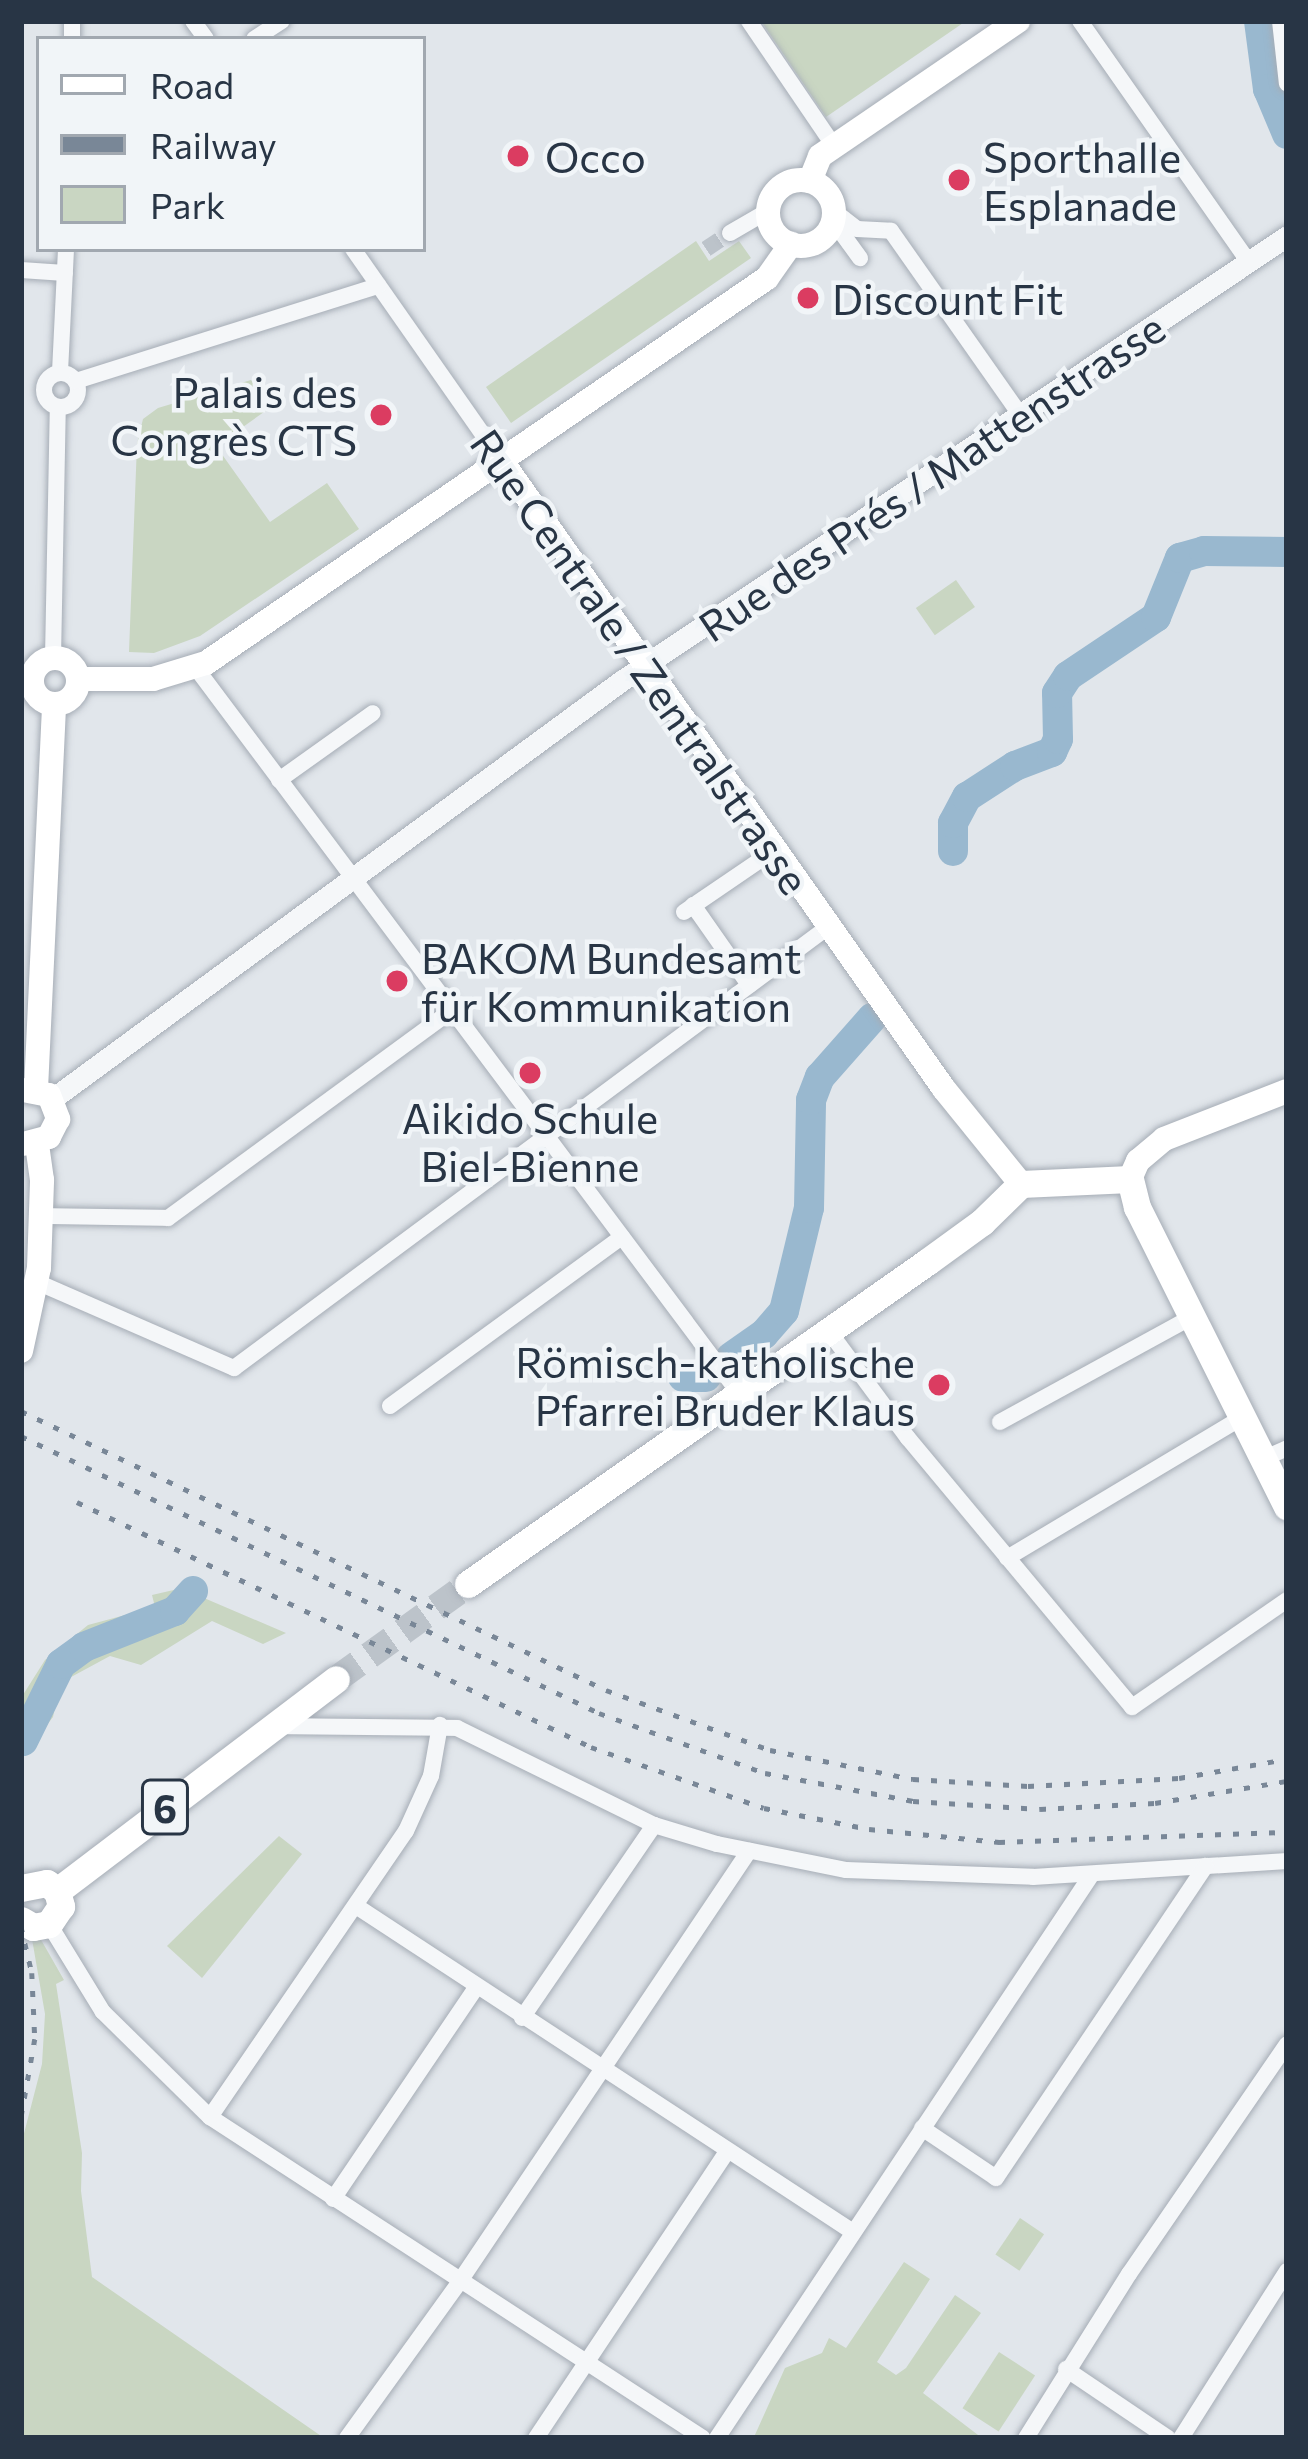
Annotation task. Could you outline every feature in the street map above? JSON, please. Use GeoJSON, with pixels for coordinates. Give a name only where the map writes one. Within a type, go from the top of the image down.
{"type":"FeatureCollection","features":[{"type":"Feature","properties":{"kind":"main road"},"geometry":{"type":"LineString","coordinates":[[810,181],[820,156],[1018,21]]}},
{"type":"Feature","properties":{"kind":"main road"},"geometry":{"type":"LineString","coordinates":[[79,679],[153,679],[196,668],[767,278],[791,244],[821,238],[833,216],[827,193],[810,181],[787,182],[771,199],[768,212],[774,232],[791,244]]}},
{"type":"Feature","properties":{"kind":"main road","name":"Rue Centrale / Zentralstrasse"},"geometry":{"type":"LineString","coordinates":[[501,460],[944,1089],[1022,1184]]}},
{"type":"Feature","properties":{"kind":"main road"},"geometry":{"type":"LineString","coordinates":[[53,658],[70,663],[79,679],[74,694],[54,704],[35,694],[26,679],[41,662],[53,658]]}},
{"type":"Feature","properties":{"kind":"main road"},"geometry":{"type":"LineString","coordinates":[[21,1351],[37,1282],[42,1216],[29,1143],[57,1126],[37,1093],[54,704]]}},
{"type":"Feature","properties":{"kind":"main road"},"geometry":{"type":"LineString","coordinates":[[1287,1090],[1164,1139],[1138,1161],[1130,1179],[1137,1208],[1244,1416],[1276,1453],[1287,1506]]}},
{"type":"Feature","properties":{"kind":"main road"},"geometry":{"type":"LineString","coordinates":[[468,1585],[982,1222],[1022,1184],[1130,1179]]}},
{"type":"Feature","properties":{"kind":"main road","name":"6"},"geometry":{"type":"LineString","coordinates":[[57,1891],[336,1679]]}},
{"type":"Feature","properties":{"kind":"main road"},"geometry":{"type":"LineString","coordinates":[[23,1880],[40,1881],[57,1891],[59,1913],[35,1922]]}},
{"type":"Feature","properties":{"kind":"street"},"geometry":{"type":"LineString","coordinates":[[749,21],[834,146]]}},
{"type":"Feature","properties":{"kind":"street"},"geometry":{"type":"LineString","coordinates":[[1080,21],[1249,262]]}},
{"type":"Feature","properties":{"kind":"street"},"geometry":{"type":"LineString","coordinates":[[1280,21],[1287,84]]}},
{"type":"Feature","properties":{"kind":"street"},"geometry":{"type":"LineString","coordinates":[[730,233],[768,212]]}},
{"type":"Feature","properties":{"kind":"street"},"geometry":{"type":"LineString","coordinates":[[833,216],[860,258]]}},
{"type":"Feature","properties":{"kind":"street"},"geometry":{"type":"LineString","coordinates":[[833,216],[857,229],[892,232],[1021,416]]}},
{"type":"Feature","properties":{"kind":"street","name":"Rue des Prés / Mattenstrasse"},"geometry":{"type":"LineString","coordinates":[[37,1093],[355,881],[645,664],[1287,236]]}},
{"type":"Feature","properties":{"kind":"street"},"geometry":{"type":"LineString","coordinates":[[66,252],[68,377],[76,397],[58,406],[49,403],[44,389],[47,380],[68,377],[353,298],[378,286]]}},
{"type":"Feature","properties":{"kind":"street","name":"Rue Centrale / Zentralstrasse"},"geometry":{"type":"LineString","coordinates":[[355,252],[501,460]]}},
{"type":"Feature","properties":{"kind":"street"},"geometry":{"type":"LineString","coordinates":[[21,270],[65,273]]}},
{"type":"Feature","properties":{"kind":"street"},"geometry":{"type":"LineString","coordinates":[[21,395],[44,389]]}},
{"type":"Feature","properties":{"kind":"street"},"geometry":{"type":"LineString","coordinates":[[53,658],[58,406]]}},
{"type":"Feature","properties":{"kind":"street"},"geometry":{"type":"LineString","coordinates":[[196,668],[739,1393]]}},
{"type":"Feature","properties":{"kind":"street"},"geometry":{"type":"LineString","coordinates":[[278,780],[373,713]]}},
{"type":"Feature","properties":{"kind":"street"},"geometry":{"type":"LineString","coordinates":[[749,985],[689,909],[775,850]]}},
{"type":"Feature","properties":{"kind":"street"},"geometry":{"type":"LineString","coordinates":[[37,1282],[234,1368],[828,926]]}},
{"type":"Feature","properties":{"kind":"street"},"geometry":{"type":"LineString","coordinates":[[42,1216],[168,1218],[451,1011]]}},
{"type":"Feature","properties":{"kind":"street"},"geometry":{"type":"LineString","coordinates":[[390,1406],[622,1237]]}},
{"type":"Feature","properties":{"kind":"street"},"geometry":{"type":"LineString","coordinates":[[1000,1422],[1194,1316]]}},
{"type":"Feature","properties":{"kind":"street"},"geometry":{"type":"LineString","coordinates":[[828,1330],[1006,1558],[1132,1707],[1287,1600]]}},
{"type":"Feature","properties":{"kind":"street"},"geometry":{"type":"LineString","coordinates":[[1006,1558],[1244,1416]]}},
{"type":"Feature","properties":{"kind":"street"},"geometry":{"type":"LineString","coordinates":[[210,2117],[418,1809],[434,1766],[440,1725]]}},
{"type":"Feature","properties":{"kind":"street"},"geometry":{"type":"LineString","coordinates":[[275,1726],[440,1725],[472,1733],[573,1790],[654,1825],[749,1851],[867,1872],[1092,1874],[1287,1861]]}},
{"type":"Feature","properties":{"kind":"street"},"geometry":{"type":"LineString","coordinates":[[522,2018],[654,1825]]}},
{"type":"Feature","properties":{"kind":"street"},"geometry":{"type":"LineString","coordinates":[[347,2438],[458,2284],[749,1851]]}},
{"type":"Feature","properties":{"kind":"street"},"geometry":{"type":"LineString","coordinates":[[922,2128],[996,2178],[1206,1867]]}},
{"type":"Feature","properties":{"kind":"street"},"geometry":{"type":"LineString","coordinates":[[717,2438],[1092,1874]]}},
{"type":"Feature","properties":{"kind":"street"},"geometry":{"type":"LineString","coordinates":[[356,1906],[853,2232]]}},
{"type":"Feature","properties":{"kind":"street"},"geometry":{"type":"LineString","coordinates":[[35,1922],[103,2012],[210,2117],[458,2284],[703,2438]]}},
{"type":"Feature","properties":{"kind":"street"},"geometry":{"type":"LineString","coordinates":[[333,2199],[476,1988]]}},
{"type":"Feature","properties":{"kind":"street"},"geometry":{"type":"LineString","coordinates":[[1026,2438],[1066,2369],[1287,2044]]}},
{"type":"Feature","properties":{"kind":"street"},"geometry":{"type":"LineString","coordinates":[[536,2438],[727,2152]]}},
{"type":"Feature","properties":{"kind":"street"},"geometry":{"type":"LineString","coordinates":[[1180,2438],[1287,2271]]}},
{"type":"Feature","properties":{"kind":"street"},"geometry":{"type":"LineString","coordinates":[[1066,2369],[1168,2438]]}},
{"type":"Feature","properties":{"kind":"green space"},"geometry":{"type":"Polygon","coordinates":[[[761,21],[966,21],[826,117],[761,21]]]}},
{"type":"Feature","properties":{"kind":"green space"},"geometry":{"type":"Polygon","coordinates":[[[696,241],[709,261],[739,241],[751,258],[511,423],[486,387],[696,241]]]}},
{"type":"Feature","properties":{"kind":"green space"},"geometry":{"type":"Polygon","coordinates":[[[251,380],[271,407],[216,446],[270,522],[327,483],[359,529],[200,636],[154,653],[129,652],[137,444],[143,419],[158,408],[251,380]]]}},
{"type":"Feature","properties":{"kind":"green space"},"geometry":{"type":"Polygon","coordinates":[[[956,580],[975,607],[935,635],[916,608],[956,580]]]}},
{"type":"Feature","properties":{"kind":"green space"},"geometry":{"type":"Polygon","coordinates":[[[178,1589],[194,1605],[204,1598],[286,1633],[263,1644],[212,1621],[141,1665],[110,1656],[60,1683],[53,1717],[23,1756],[21,1698],[45,1660],[88,1625],[155,1607],[152,1595],[178,1589]]]}},
{"type":"Feature","properties":{"kind":"green space"},"geometry":{"type":"Polygon","coordinates":[[[279,1836],[302,1854],[202,1978],[167,1946],[279,1836]]]}},
{"type":"Feature","properties":{"kind":"green space"},"geometry":{"type":"Polygon","coordinates":[[[40,1938],[64,1980],[56,1984],[82,2153],[81,2191],[92,2277],[324,2438],[21,2438],[21,2145],[42,2064],[45,2014],[32,1939],[40,1938]]]}},
{"type":"Feature","properties":{"kind":"green space"},"geometry":{"type":"Polygon","coordinates":[[[1020,2218],[1044,2234],[1019,2271],[995,2254],[1020,2218]]]}},
{"type":"Feature","properties":{"kind":"green space"},"geometry":{"type":"Polygon","coordinates":[[[904,2262],[930,2279],[877,2362],[896,2375],[906,2368],[955,2295],[981,2313],[923,2393],[982,2438],[754,2437],[785,2368],[822,2353],[829,2338],[846,2348],[904,2262]]]}},
{"type":"Feature","properties":{"kind":"green space"},"geometry":{"type":"Polygon","coordinates":[[[999,2352],[1035,2375],[999,2432],[963,2408],[999,2352]]]}},
{"type":"Feature","properties":{"kind":"waterway"},"geometry":{"type":"LineString","coordinates":[[1259,21],[1268,89],[1287,134]]}},
{"type":"Feature","properties":{"kind":"waterway"},"geometry":{"type":"LineString","coordinates":[[953,851],[953,823],[967,797],[1015,766],[1052,752],[1058,739],[1057,693],[1068,676],[1156,617],[1180,558],[1204,551],[1287,552]]}},
{"type":"Feature","properties":{"kind":"waterway"},"geometry":{"type":"LineString","coordinates":[[731,1357],[764,1334],[784,1311],[809,1208],[811,1100],[820,1077],[872,1018]]}},
{"type":"Feature","properties":{"kind":"waterway"},"geometry":{"type":"LineString","coordinates":[[683,1377],[706,1377]]}},
{"type":"Feature","properties":{"kind":"waterway"},"geometry":{"type":"LineString","coordinates":[[23,1741],[61,1664],[84,1647],[175,1611],[193,1591]]}},
{"type":"Feature","properties":{"kind":"tunnel"},"geometry":{"type":"LineString","coordinates":[[706,249],[730,233]]}},
{"type":"Feature","properties":{"kind":"tunnel"},"geometry":{"type":"LineString","coordinates":[[336,1679],[468,1584]]}},
{"type":"Feature","properties":{"kind":"railway"},"geometry":{"type":"LineString","coordinates":[[21,1411],[606,1690],[770,1750],[913,1779],[1028,1786],[1179,1778],[1287,1759]]}},
{"type":"Feature","properties":{"kind":"railway"},"geometry":{"type":"LineString","coordinates":[[21,1436],[599,1713],[765,1773],[913,1801],[1040,1809],[1155,1803],[1287,1781]]}},
{"type":"Feature","properties":{"kind":"railway"},"geometry":{"type":"LineString","coordinates":[[77,1502],[591,1747],[764,1808],[869,1829],[999,1842],[1287,1832]]}},
{"type":"Feature","properties":{"kind":"railway"},"geometry":{"type":"LineString","coordinates":[[21,1926],[32,1973],[35,2039],[21,2118]]}},
{"type":"Feature","properties":{"kind":"place","name":"Occo"},"geometry":{"type":"Point","coordinates":[518,156]}},
{"type":"Feature","properties":{"kind":"place","name":"Sporthalle Esplanade"},"geometry":{"type":"Point","coordinates":[959,180]}},
{"type":"Feature","properties":{"kind":"place","name":"Discount Fit"},"geometry":{"type":"Point","coordinates":[808,298]}},
{"type":"Feature","properties":{"kind":"place","name":"Palais des Congrès CTS"},"geometry":{"type":"Point","coordinates":[381,415]}},
{"type":"Feature","properties":{"kind":"place","name":"BAKOM Bundesamt für Kommunikation"},"geometry":{"type":"Point","coordinates":[397,981]}},
{"type":"Feature","properties":{"kind":"place","name":"Aikido Schule Biel-Bienne"},"geometry":{"type":"Point","coordinates":[530,1073]}},
{"type":"Feature","properties":{"kind":"place","name":"Römisch-katholische Pfarrei Bruder Klaus"},"geometry":{"type":"Point","coordinates":[939,1385]}}]}
